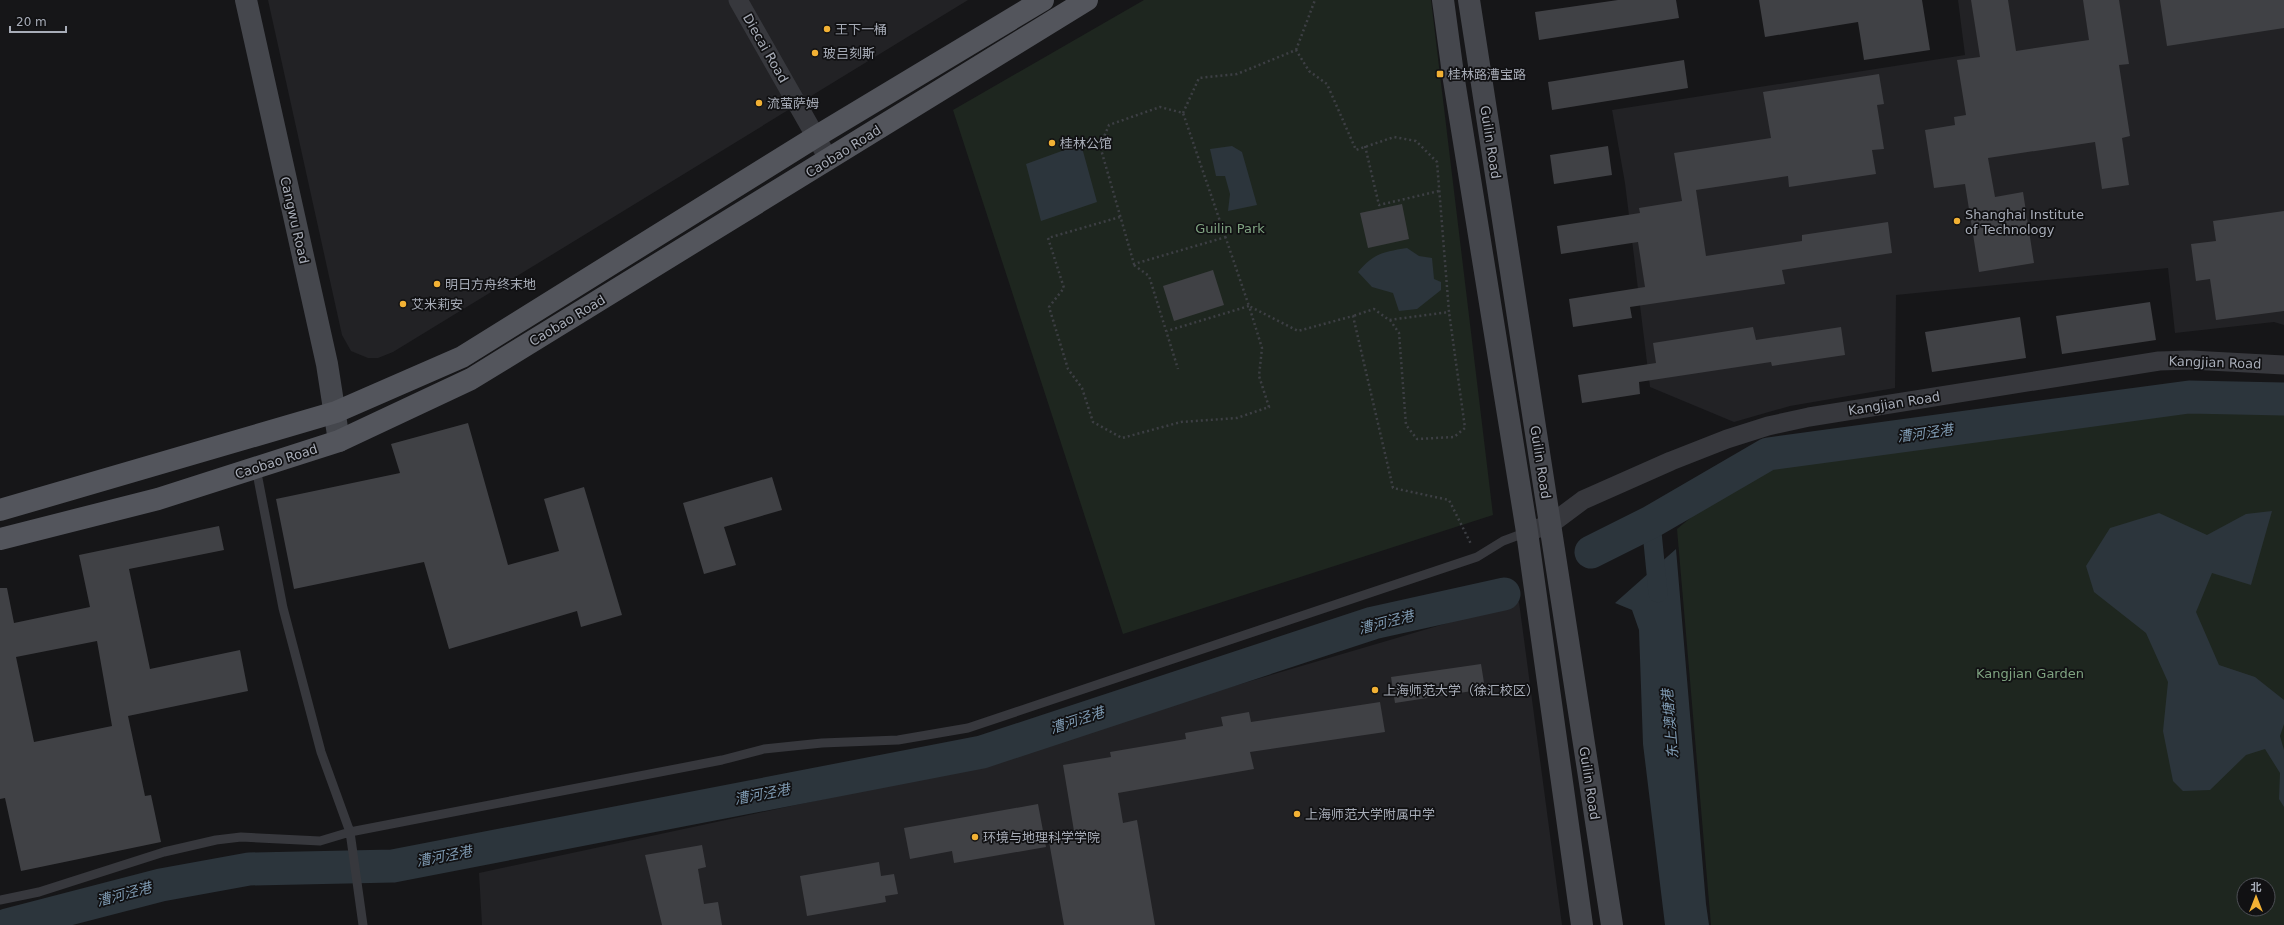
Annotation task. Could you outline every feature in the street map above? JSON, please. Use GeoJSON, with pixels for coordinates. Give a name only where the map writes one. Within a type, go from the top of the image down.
{"type":"FeatureCollection","features":[{"type":"Feature","properties":{"kind":"main road","name":"Cangwu Road"},"geometry":{"type":"LineString","coordinates":[[246,0],[336,412],[339,441]]}},
{"type":"Feature","properties":{"kind":"main road","name":"Caobao Road"},"geometry":{"type":"LineString","coordinates":[[0,510],[336,412],[462,357],[817,136],[1043,0]]}},
{"type":"Feature","properties":{"kind":"main road","name":"Caobao Road"},"geometry":{"type":"LineString","coordinates":[[0,539],[158,499],[339,441],[471,379],[1087,0]]}},
{"type":"Feature","properties":{"kind":"main road","name":"Guilin Road"},"geometry":{"type":"LineString","coordinates":[[1443,0],[1453,74],[1527,532],[1582,925]]}},
{"type":"Feature","properties":{"kind":"main road","name":"Guilin Road"},"geometry":{"type":"LineString","coordinates":[[1469,0],[1612,925]]}},
{"type":"Feature","properties":{"kind":"street","name":"Diecai Road"},"geometry":{"type":"LineString","coordinates":[[738,0],[817,136],[829,160]]}},
{"type":"Feature","properties":{"kind":"street","name":"Kangjian Road"},"geometry":{"type":"LineString","coordinates":[[1527,532],[1551,524],[1583,500],[1671,461],[1727,438],[1768,426],[1809,417],[2159,361],[2191,360],[2284,365]]}},
{"type":"Feature","properties":{"kind":"lane"},"geometry":{"type":"LineString","coordinates":[[256,468],[283,608],[321,752],[350,832],[363,925]]}},
{"type":"Feature","properties":{"kind":"lane"},"geometry":{"type":"LineString","coordinates":[[0,900],[39,892],[164,852],[216,840],[240,837],[320,841],[350,832],[722,760],[764,749],[822,743],[898,740],[968,728],[1477,557],[1503,541],[1527,532]]}},
{"type":"Feature","properties":{"kind":"path"},"geometry":{"type":"LineString","coordinates":[[1120,217],[1048,238],[1064,288],[1049,307],[1068,369],[1082,388],[1093,422],[1122,438],[1181,422],[1237,418],[1269,407],[1259,376],[1262,348],[1184,113],[1199,78],[1237,74],[1296,50],[1315,0]]}},
{"type":"Feature","properties":{"kind":"path"},"geometry":{"type":"LineString","coordinates":[[1166,331],[1249,306],[1298,331],[1374,309],[1389,320],[1399,333],[1406,425],[1417,439],[1454,437],[1465,428],[1449,312],[1437,162],[1416,141],[1394,137],[1356,150],[1327,84],[1309,72],[1296,50]]}},
{"type":"Feature","properties":{"kind":"path"},"geometry":{"type":"LineString","coordinates":[[1178,369],[1149,276],[1134,264],[1100,146],[1109,126],[1160,107],[1184,113]]}},
{"type":"Feature","properties":{"kind":"path"},"geometry":{"type":"LineString","coordinates":[[1365,146],[1379,205],[1439,191]]}},
{"type":"Feature","properties":{"kind":"path"},"geometry":{"type":"LineString","coordinates":[[1134,264],[1226,237]]}},
{"type":"Feature","properties":{"kind":"path"},"geometry":{"type":"LineString","coordinates":[[1389,320],[1449,312]]}},
{"type":"Feature","properties":{"kind":"path"},"geometry":{"type":"LineString","coordinates":[[1353,316],[1393,488],[1449,500],[1466,530],[1477,557]]}},
{"type":"Feature","properties":{"kind":"shaded area"},"geometry":{"type":"Polygon","coordinates":[[[268,0],[968,0],[393,352],[378,358],[368,358],[351,351],[342,335],[268,0]]]}},
{"type":"Feature","properties":{"kind":"shaded area","name":"Shanghai Institute of Technology"},"geometry":{"type":"Polygon","coordinates":[[[1958,0],[2284,0],[2284,325],[2274,322],[2175,333],[2168,268],[1896,295],[1895,388],[1790,406],[1734,422],[1650,387],[1625,183],[1612,110],[1965,55],[1958,0]]]}},
{"type":"Feature","properties":{"kind":"shaded area","name":"上海师范大学（徐汇校区）"},"geometry":{"type":"Polygon","coordinates":[[[1519,602],[1562,925],[482,925],[479,873],[921,778],[1519,602]]]}},
{"type":"Feature","properties":{"kind":"green space","name":"Guilin Park"},"geometry":{"type":"Polygon","coordinates":[[[1144,0],[1431,0],[1493,515],[1123,634],[953,110],[1144,0]]]}},
{"type":"Feature","properties":{"kind":"green space","name":"Kangjian Garden"},"geometry":{"type":"Polygon","coordinates":[[[2189,397],[2284,399],[2284,925],[1711,925],[1677,529],[1768,454],[2189,397]]]}},
{"type":"Feature","properties":{"kind":"water"},"geometry":{"type":"Polygon","coordinates":[[[1081,144],[1097,202],[1041,221],[1026,164],[1081,144]]]}},
{"type":"Feature","properties":{"kind":"water"},"geometry":{"type":"Polygon","coordinates":[[[1232,146],[1242,152],[1257,205],[1228,211],[1230,194],[1225,176],[1216,176],[1210,149],[1232,146]]]}},
{"type":"Feature","properties":{"kind":"water"},"geometry":{"type":"Polygon","coordinates":[[[1407,248],[1419,256],[1432,258],[1434,279],[1441,282],[1441,290],[1417,309],[1399,311],[1393,293],[1372,287],[1358,272],[1369,261],[1380,254],[1407,248]]]}},
{"type":"Feature","properties":{"kind":"water"},"geometry":{"type":"Polygon","coordinates":[[[2272,511],[2251,585],[2212,573],[2196,612],[2219,665],[2255,677],[2284,700],[2284,724],[2280,736],[2284,750],[2284,807],[2279,799],[2280,773],[2265,749],[2246,755],[2210,790],[2183,791],[2173,781],[2163,731],[2168,682],[2146,633],[2094,592],[2086,566],[2110,528],[2159,513],[2207,535],[2246,514],[2272,511]]]}},
{"type":"Feature","properties":{"kind":"water"},"geometry":{"type":"Polygon","coordinates":[[[1676,549],[1709,925],[1665,925],[1643,744],[1639,630],[1632,610],[1615,603],[1676,549]]]}},
{"type":"Feature","properties":{"kind":"building"},"geometry":{"type":"Polygon","coordinates":[[[1618,0],[1676,0],[1679,18],[1539,40],[1535,12],[1618,0]]]}},
{"type":"Feature","properties":{"kind":"building"},"geometry":{"type":"Polygon","coordinates":[[[1759,0],[1922,0],[1930,50],[1864,60],[1858,22],[1765,37],[1759,0]]]}},
{"type":"Feature","properties":{"kind":"building"},"geometry":{"type":"Polygon","coordinates":[[[1971,0],[2008,0],[2016,51],[2089,40],[2083,0],[2119,0],[2129,64],[2119,65],[2130,136],[2122,138],[2129,185],[2102,189],[2095,142],[1988,158],[1995,197],[2023,192],[2034,263],[1979,272],[1965,184],[1934,188],[1925,130],[1955,125],[1954,117],[1966,115],[1957,60],[1980,57],[1971,0]]]}},
{"type":"Feature","properties":{"kind":"building"},"geometry":{"type":"Polygon","coordinates":[[[2160,0],[2284,0],[2284,28],[2167,46],[2160,0]]]}},
{"type":"Feature","properties":{"kind":"building"},"geometry":{"type":"Polygon","coordinates":[[[1684,60],[1688,88],[1552,110],[1548,82],[1684,60]]]}},
{"type":"Feature","properties":{"kind":"building"},"geometry":{"type":"Polygon","coordinates":[[[1879,74],[1884,104],[1877,105],[1884,149],[1872,150],[1876,174],[1789,187],[1788,176],[1696,190],[1706,256],[1802,241],[1802,235],[1888,222],[1892,253],[1782,270],[1785,284],[1630,307],[1632,318],[1573,327],[1569,299],[1645,287],[1638,242],[1561,254],[1557,226],[1640,213],[1639,208],[1682,201],[1674,153],[1771,138],[1763,92],[1879,74]]]}},
{"type":"Feature","properties":{"kind":"building"},"geometry":{"type":"Polygon","coordinates":[[[1608,146],[1612,175],[1554,184],[1550,155],[1608,146]]]}},
{"type":"Feature","properties":{"kind":"building"},"geometry":{"type":"Polygon","coordinates":[[[1402,204],[1409,239],[1368,248],[1360,213],[1402,204]]]}},
{"type":"Feature","properties":{"kind":"building"},"geometry":{"type":"Polygon","coordinates":[[[2284,211],[2284,311],[2216,320],[2210,279],[2196,281],[2191,244],[2216,241],[2213,221],[2284,211]]]}},
{"type":"Feature","properties":{"kind":"building"},"geometry":{"type":"Polygon","coordinates":[[[1213,270],[1224,305],[1174,321],[1163,286],[1213,270]]]}},
{"type":"Feature","properties":{"kind":"building"},"geometry":{"type":"Polygon","coordinates":[[[2150,302],[2156,340],[2062,354],[2056,316],[2150,302]]]}},
{"type":"Feature","properties":{"kind":"building"},"geometry":{"type":"Polygon","coordinates":[[[2020,317],[2026,358],[1932,372],[1925,332],[2020,317]]]}},
{"type":"Feature","properties":{"kind":"building"},"geometry":{"type":"Polygon","coordinates":[[[1753,327],[1756,340],[1841,327],[1845,355],[1772,366],[1771,362],[1639,382],[1640,394],[1582,403],[1578,375],[1656,363],[1653,343],[1753,327]]]}},
{"type":"Feature","properties":{"kind":"building"},"geometry":{"type":"Polygon","coordinates":[[[468,423],[508,565],[559,551],[544,499],[584,487],[622,615],[581,627],[577,611],[449,649],[424,562],[294,589],[276,499],[400,473],[391,444],[468,423]]]}},
{"type":"Feature","properties":{"kind":"building"},"geometry":{"type":"Polygon","coordinates":[[[772,477],[782,510],[724,527],[736,565],[704,574],[683,503],[772,477]]]}},
{"type":"Feature","properties":{"kind":"building"},"geometry":{"type":"Polygon","coordinates":[[[219,526],[224,550],[129,569],[150,669],[240,650],[248,691],[128,716],[145,796],[151,795],[161,842],[21,871],[5,798],[0,799],[0,588],[7,588],[14,623],[90,607],[79,555],[219,526]],[[97,641],[16,657],[34,742],[112,726],[97,641]]]}},
{"type":"Feature","properties":{"kind":"building"},"geometry":{"type":"Polygon","coordinates":[[[1481,664],[1485,689],[1395,703],[1391,677],[1481,664]]]}},
{"type":"Feature","properties":{"kind":"building"},"geometry":{"type":"Polygon","coordinates":[[[1380,702],[1385,732],[1250,752],[1254,769],[1118,793],[1123,823],[1137,820],[1155,925],[1064,925],[1048,836],[1074,831],[1063,765],[1111,757],[1110,752],[1186,739],[1185,733],[1223,726],[1221,717],[1249,712],[1251,722],[1380,702]]]}},
{"type":"Feature","properties":{"kind":"building","name":"环境与地理科学学院"},"geometry":{"type":"Polygon","coordinates":[[[1038,804],[1046,847],[954,863],[952,851],[910,859],[904,828],[1038,804]]]}},
{"type":"Feature","properties":{"kind":"building"},"geometry":{"type":"Polygon","coordinates":[[[702,845],[706,867],[698,869],[704,904],[718,902],[722,925],[662,925],[645,855],[702,845]]]}},
{"type":"Feature","properties":{"kind":"building"},"geometry":{"type":"Polygon","coordinates":[[[879,862],[881,876],[894,874],[898,894],[885,896],[886,902],[807,916],[800,876],[879,862]]]}},
{"type":"Feature","properties":{"kind":"waterway","name":"漕河泾港"},"geometry":{"type":"LineString","coordinates":[[1591,552],[1651,522],[1768,454],[2189,397],[2284,399]]}},
{"type":"Feature","properties":{"kind":"waterway","name":"东上澳塘港"},"geometry":{"type":"LineString","coordinates":[[1651,522],[1658,593]]}},
{"type":"Feature","properties":{"kind":"waterway","name":"漕河泾港"},"geometry":{"type":"LineString","coordinates":[[7,925],[161,885],[249,869],[393,866],[982,752],[1373,623],[1504,594]]}},
{"type":"Feature","properties":{"kind":"place","name":"王下一桶"},"geometry":{"type":"Point","coordinates":[827,29]}},
{"type":"Feature","properties":{"kind":"place","name":"玻吕刻斯"},"geometry":{"type":"Point","coordinates":[815,53]}},
{"type":"Feature","properties":{"kind":"place","name":"桂林路漕宝路"},"geometry":{"type":"Point","coordinates":[1440,74]}},
{"type":"Feature","properties":{"kind":"place","name":"流萤萨姆"},"geometry":{"type":"Point","coordinates":[759,103]}},
{"type":"Feature","properties":{"kind":"place","name":"桂林公馆"},"geometry":{"type":"Point","coordinates":[1052,143]}},
{"type":"Feature","properties":{"kind":"place","name":"Shanghai Institute of Technology"},"geometry":{"type":"Point","coordinates":[1957,221]}},
{"type":"Feature","properties":{"kind":"place","name":"明日方舟终末地"},"geometry":{"type":"Point","coordinates":[437,284]}},
{"type":"Feature","properties":{"kind":"place","name":"艾米莉安"},"geometry":{"type":"Point","coordinates":[403,304]}},
{"type":"Feature","properties":{"kind":"place","name":"上海师范大学（徐汇校区）"},"geometry":{"type":"Point","coordinates":[1375,690]}},
{"type":"Feature","properties":{"kind":"place","name":"上海师范大学附属中学"},"geometry":{"type":"Point","coordinates":[1297,814]}},
{"type":"Feature","properties":{"kind":"place","name":"环境与地理科学学院"},"geometry":{"type":"Point","coordinates":[975,837]}}]}
